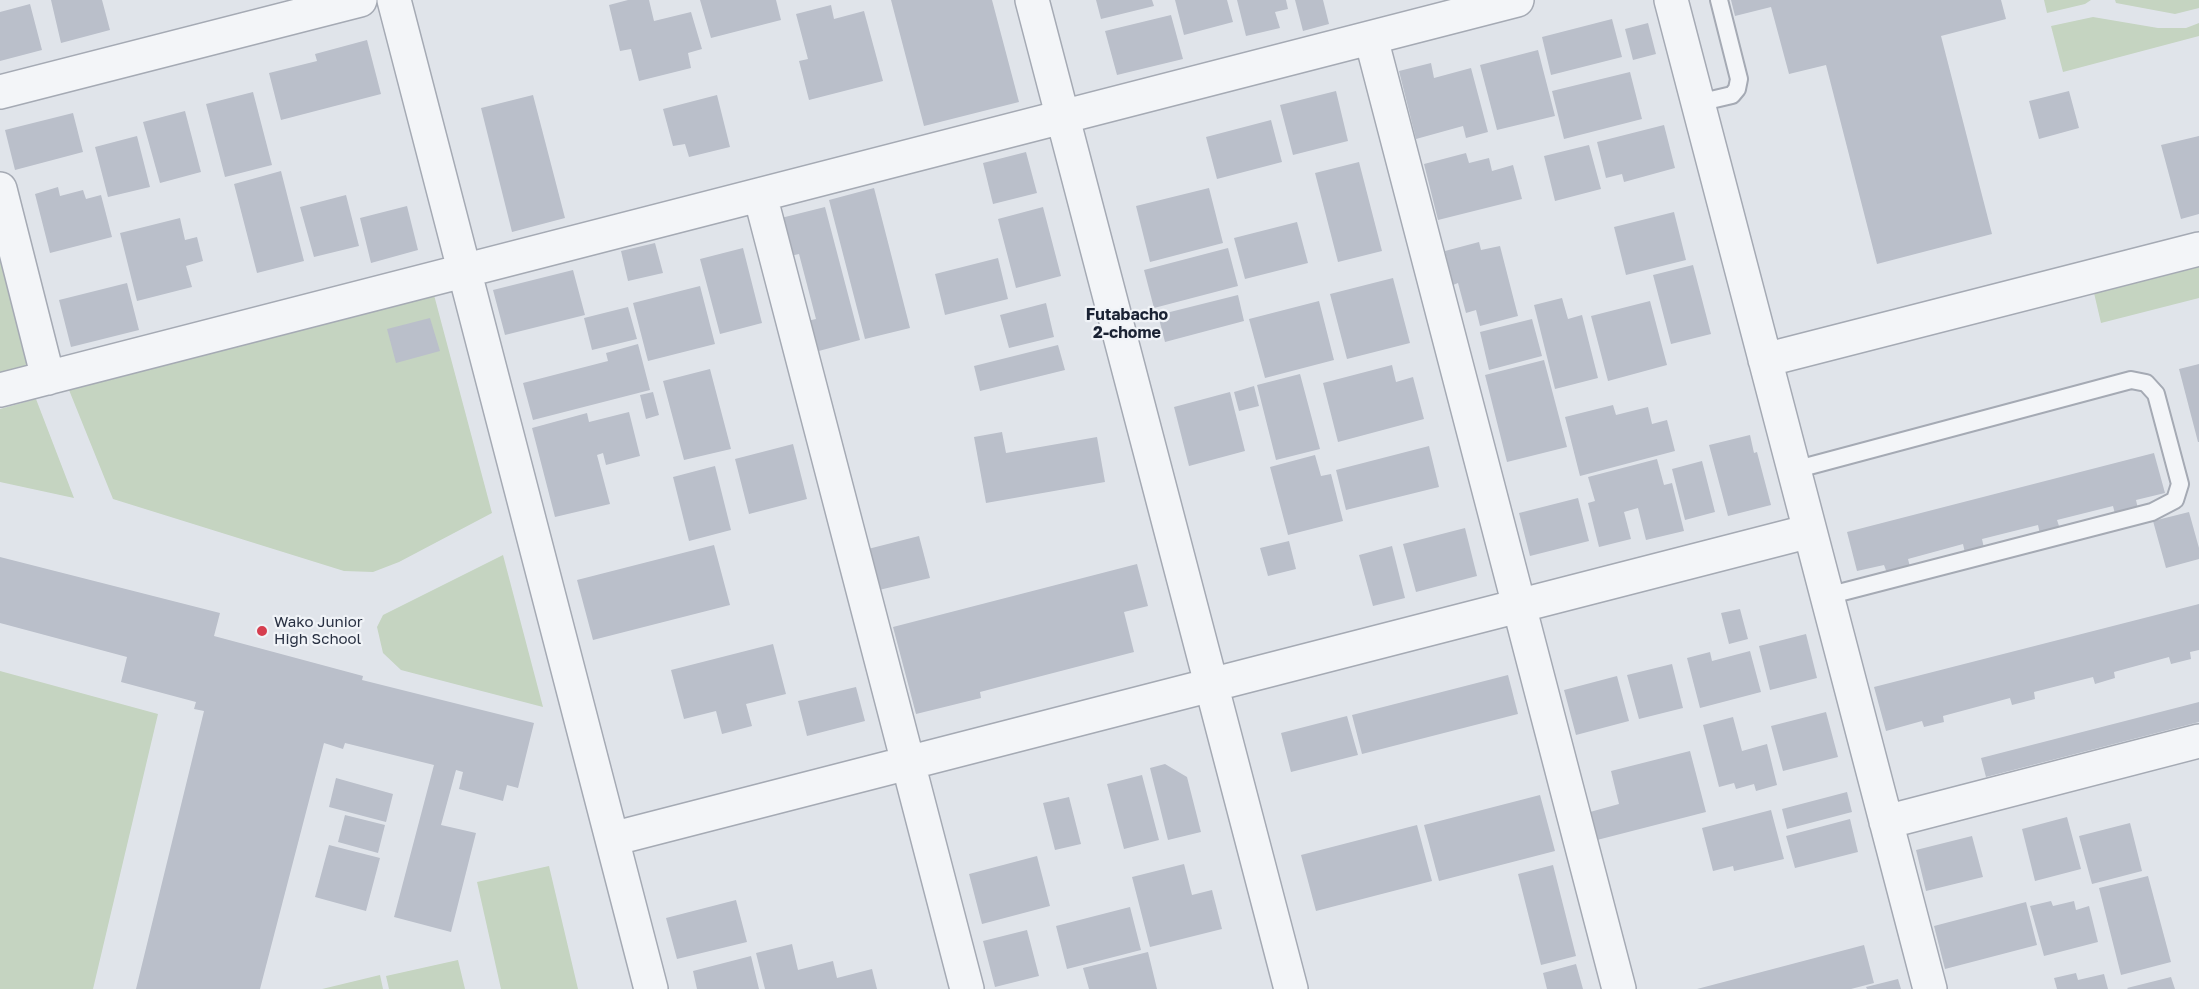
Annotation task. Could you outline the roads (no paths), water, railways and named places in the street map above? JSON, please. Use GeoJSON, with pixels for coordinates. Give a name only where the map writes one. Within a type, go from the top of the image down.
{"type":"FeatureCollection","features":[{"type":"Feature","properties":{"kind":"street"},"geometry":{"type":"LineString","coordinates":[[0,92],[360,0]]}},
{"type":"Feature","properties":{"kind":"street"},"geometry":{"type":"LineString","coordinates":[[394,0],[651,989]]}},
{"type":"Feature","properties":{"kind":"street"},"geometry":{"type":"LineString","coordinates":[[1032,0],[1291,989]]}},
{"type":"Feature","properties":{"kind":"street"},"geometry":{"type":"LineString","coordinates":[[0,390],[1517,0]]}},
{"type":"Feature","properties":{"kind":"street"},"geometry":{"type":"LineString","coordinates":[[1671,0],[1930,989]]}},
{"type":"Feature","properties":{"kind":"street"},"geometry":{"type":"LineString","coordinates":[[1371,38],[1619,989]]}},
{"type":"Feature","properties":{"kind":"street"},"geometry":{"type":"LineString","coordinates":[[0,189],[48,378]]}},
{"type":"Feature","properties":{"kind":"street"},"geometry":{"type":"LineString","coordinates":[[760,195],[967,989]]}},
{"type":"Feature","properties":{"kind":"street"},"geometry":{"type":"LineString","coordinates":[[1765,360],[2199,249]]}},
{"type":"Feature","properties":{"kind":"street"},"geometry":{"type":"LineString","coordinates":[[612,839],[1810,531]]}},
{"type":"Feature","properties":{"kind":"street"},"geometry":{"type":"LineString","coordinates":[[1886,822],[2199,741]]}},
{"type":"Feature","properties":{"kind":"lane"},"geometry":{"type":"LineString","coordinates":[[1698,103],[1732,95],[1737,89],[1739,79],[1719,0]]}},
{"type":"Feature","properties":{"kind":"lane"},"geometry":{"type":"LineString","coordinates":[[1794,470],[2131,381],[2146,382],[2156,394],[2180,484],[2175,500],[2152,512],[1827,596]]}},
{"type":"Feature","properties":{"kind":"place","name":"Wako Junior High School"},"geometry":{"type":"Point","coordinates":[262,631]}},
{"type":"Feature","properties":{"kind":"district","name":"Futabacho 2-chome"},"geometry":{"type":"Point","coordinates":[1127,324]}}]}
